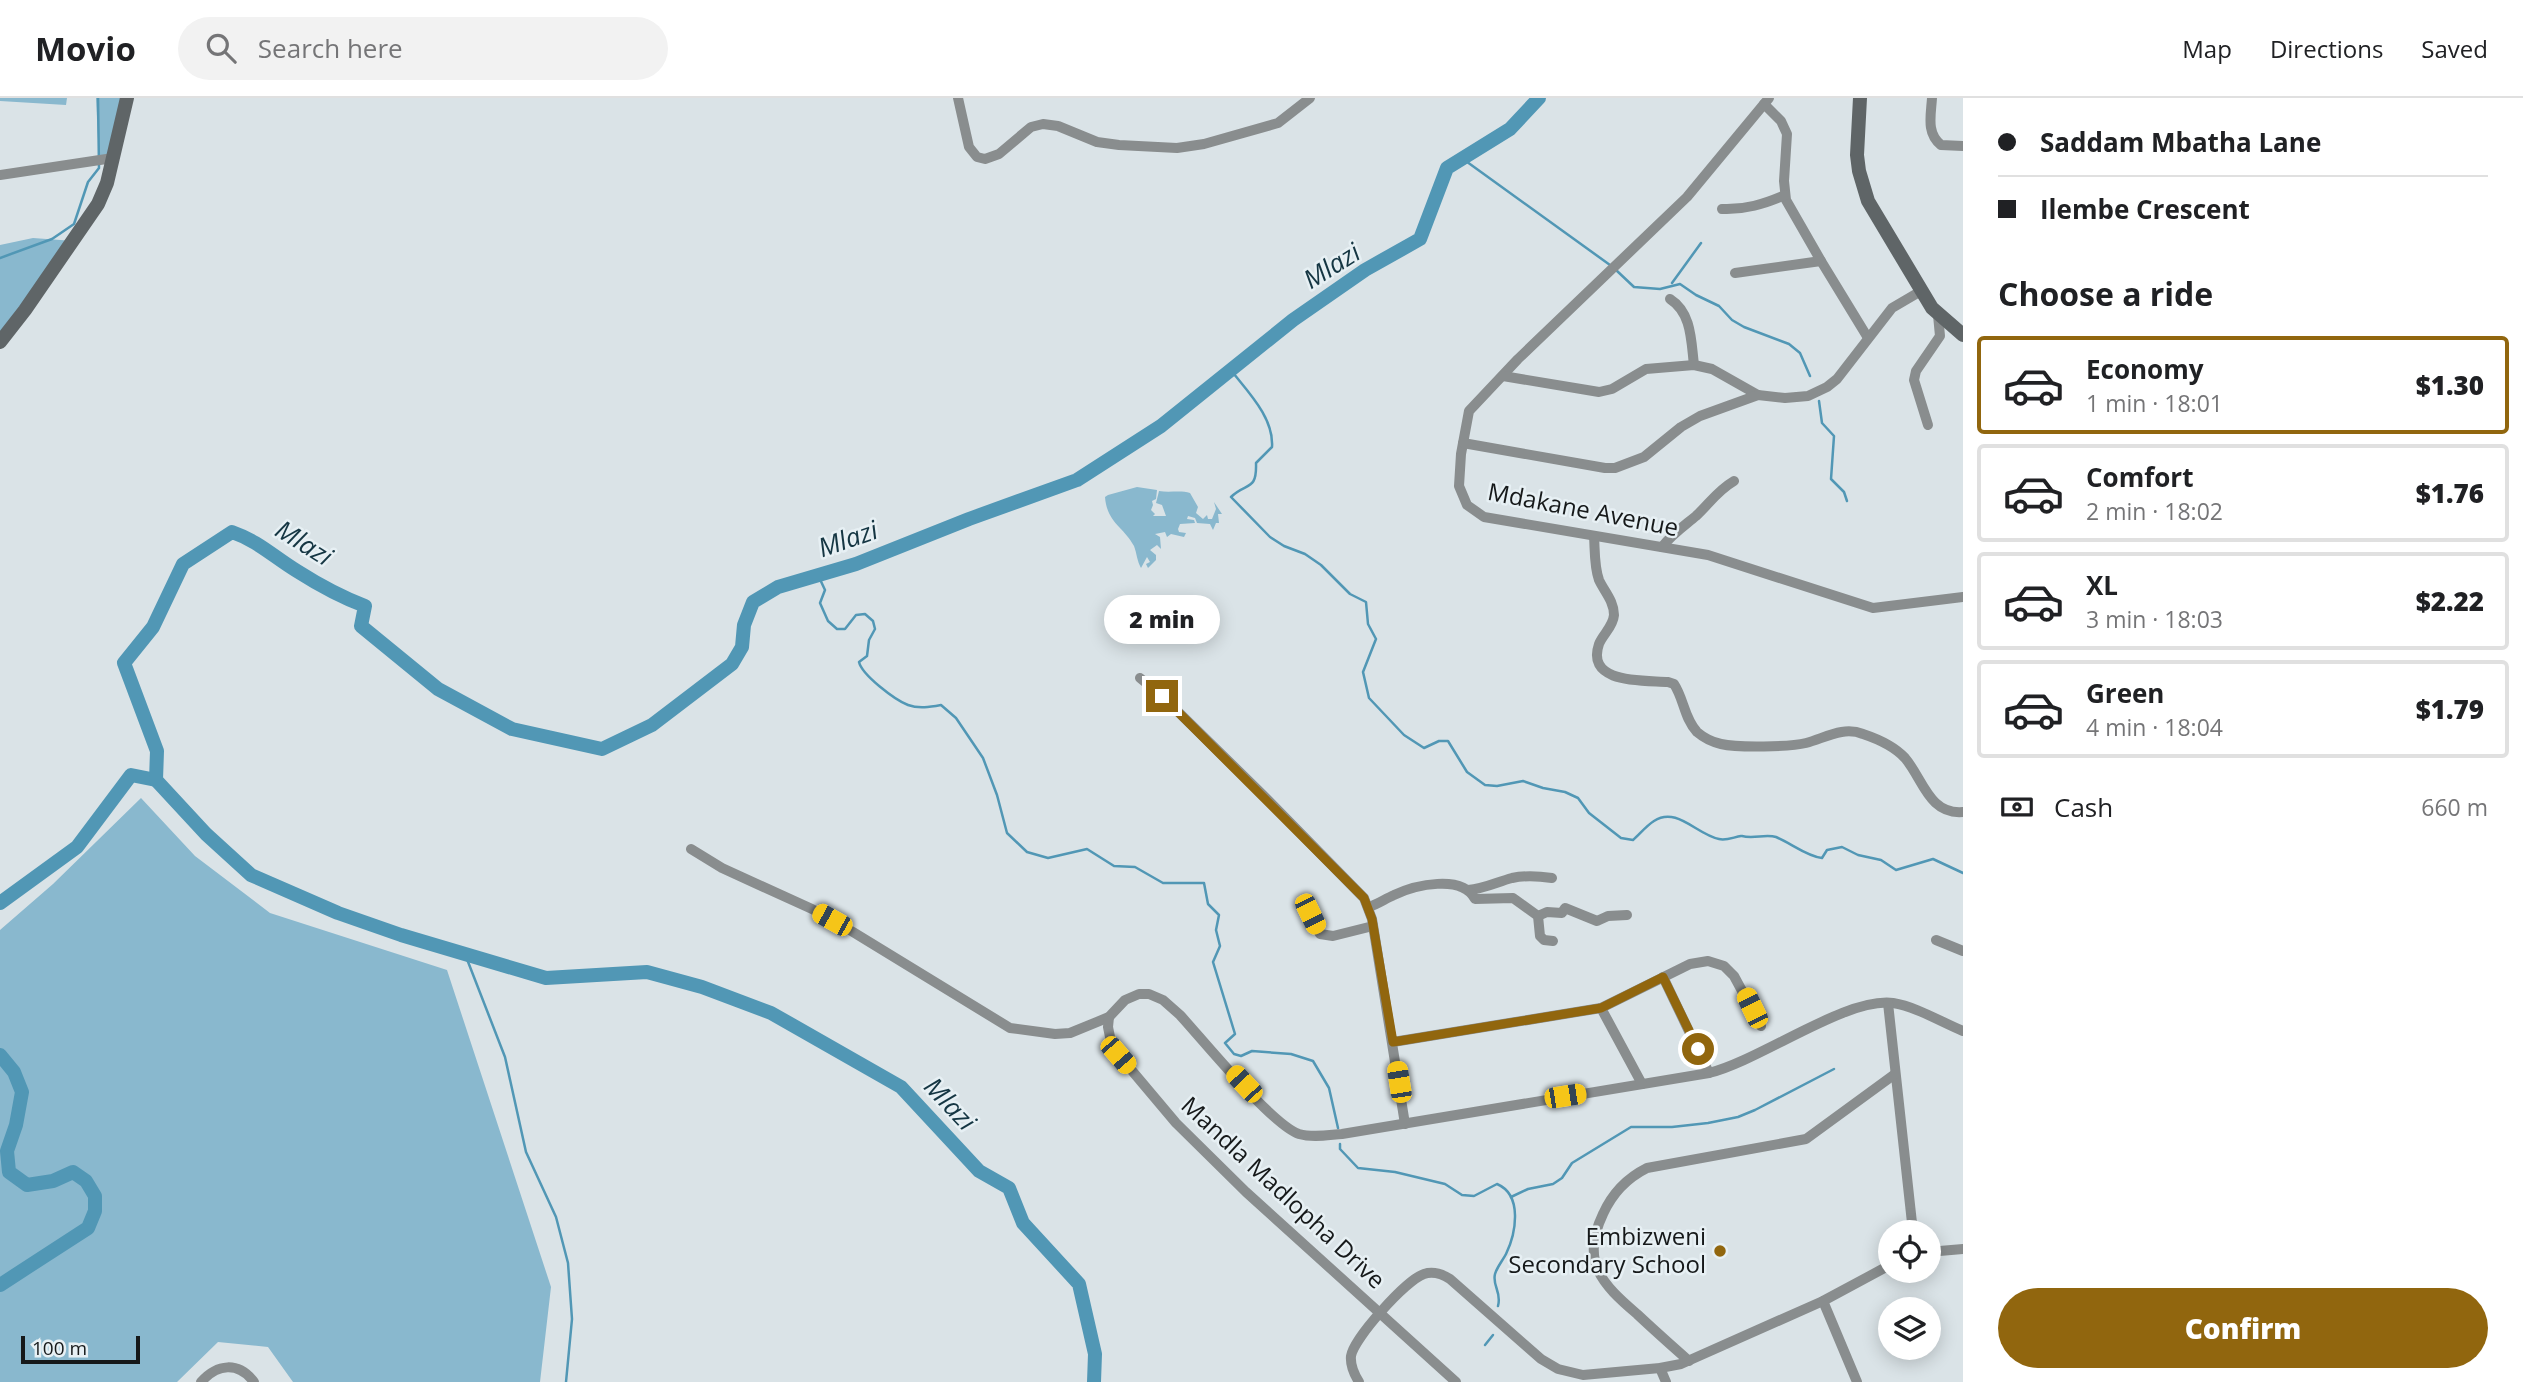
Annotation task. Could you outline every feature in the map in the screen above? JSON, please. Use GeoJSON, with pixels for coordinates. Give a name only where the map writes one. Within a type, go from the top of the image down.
{"type":"FeatureCollection","features":[{"type":"Feature","properties":{"kind":"street"},"geometry":{"type":"LineString","coordinates":[[0,341],[18,320],[90,218],[103,193],[109,159],[127,98]]}},
{"type":"Feature","properties":{"kind":"street"},"geometry":{"type":"LineString","coordinates":[[958,98],[969,147],[976,157],[985,159],[999,154],[1026,129],[1043,124],[1058,126],[1097,142],[1119,145],[1177,148],[1204,144],[1278,123],[1311,98]]}},
{"type":"Feature","properties":{"kind":"street"},"geometry":{"type":"LineString","coordinates":[[1860,98],[1857,155],[1863,186],[1876,218],[1938,315],[1963,334]]}},
{"type":"Feature","properties":{"kind":"street"},"geometry":{"type":"LineString","coordinates":[[1932,98],[1930,128],[1933,138],[1941,145],[1963,146]]}},
{"type":"Feature","properties":{"kind":"street"},"geometry":{"type":"LineString","coordinates":[[1766,101],[1786,128],[1788,142],[1785,195],[1868,338]]}},
{"type":"Feature","properties":{"kind":"street","name":"Mdakane Avenue"},"geometry":{"type":"LineString","coordinates":[[1766,101],[1687,197],[1469,411],[1459,472],[1460,491],[1466,505],[1477,513],[1494,519],[1662,547],[1722,560],[1873,608],[1963,597]]}},
{"type":"Feature","properties":{"kind":"street"},"geometry":{"type":"LineString","coordinates":[[0,175],[109,159]]}},
{"type":"Feature","properties":{"kind":"street"},"geometry":{"type":"LineString","coordinates":[[1722,209],[1736,210],[1759,206],[1785,195]]}},
{"type":"Feature","properties":{"kind":"street"},"geometry":{"type":"LineString","coordinates":[[1735,273],[1821,261]]}},
{"type":"Feature","properties":{"kind":"street"},"geometry":{"type":"LineString","coordinates":[[1463,443],[1615,468],[1644,457],[1700,416],[1758,395],[1797,397],[1818,392],[1837,379],[1892,308],[1921,291]]}},
{"type":"Feature","properties":{"kind":"street"},"geometry":{"type":"LineString","coordinates":[[1670,299],[1679,304],[1686,316],[1694,365]]}},
{"type":"Feature","properties":{"kind":"street"},"geometry":{"type":"LineString","coordinates":[[1928,425],[1914,380],[1916,371],[1940,337],[1938,315]]}},
{"type":"Feature","properties":{"kind":"street"},"geometry":{"type":"LineString","coordinates":[[1503,376],[1599,392],[1612,389],[1646,369],[1694,365],[1712,369],[1758,395]]}},
{"type":"Feature","properties":{"kind":"street"},"geometry":{"type":"LineString","coordinates":[[1662,547],[1700,512],[1718,491],[1734,481]]}},
{"type":"Feature","properties":{"kind":"street"},"geometry":{"type":"LineString","coordinates":[[1594,536],[1598,576],[1613,610],[1611,624],[1598,649],[1600,664],[1610,674],[1623,680],[1674,684],[1692,725],[1699,734],[1722,744],[1798,744],[1844,731],[1873,737],[1903,756],[1934,803],[1943,810],[1963,812]]}},
{"type":"Feature","properties":{"kind":"street"},"geometry":{"type":"LineString","coordinates":[[1140,678],[1162,696],[1364,898],[1373,926],[1405,1124]]}},
{"type":"Feature","properties":{"kind":"street"},"geometry":{"type":"LineString","coordinates":[[691,849],[710,862],[812,909],[853,932],[1010,1028],[1055,1034],[1070,1033],[1109,1017],[1132,996],[1149,994],[1163,1000],[1275,1118],[1298,1133],[1311,1136],[1342,1134],[1709,1073],[1738,1065],[1858,1007],[1888,1003],[1911,1008],[1963,1031]]}},
{"type":"Feature","properties":{"kind":"street"},"geometry":{"type":"LineString","coordinates":[[1369,907],[1393,895],[1429,886],[1452,883],[1468,890],[1482,889],[1514,878],[1534,875],[1552,878]]}},
{"type":"Feature","properties":{"kind":"street"},"geometry":{"type":"LineString","coordinates":[[1468,890],[1475,899],[1513,898],[1538,916],[1541,936],[1544,940],[1553,941]]}},
{"type":"Feature","properties":{"kind":"street"},"geometry":{"type":"LineString","coordinates":[[1538,916],[1547,912],[1562,913],[1565,908],[1597,921],[1608,916],[1627,915]]}},
{"type":"Feature","properties":{"kind":"street"},"geometry":{"type":"LineString","coordinates":[[1310,914],[1320,934],[1333,936],[1373,926]]}},
{"type":"Feature","properties":{"kind":"street"},"geometry":{"type":"LineString","coordinates":[[1936,940],[1963,951]]}},
{"type":"Feature","properties":{"kind":"street"},"geometry":{"type":"LineString","coordinates":[[1393,1042],[1601,1008],[1700,961],[1724,965],[1743,990],[1761,1026]]}},
{"type":"Feature","properties":{"kind":"street"},"geometry":{"type":"LineString","coordinates":[[1663,977],[1709,1073]]}},
{"type":"Feature","properties":{"kind":"street"},"geometry":{"type":"LineString","coordinates":[[1888,1003],[1912,1220]]}},
{"type":"Feature","properties":{"kind":"street"},"geometry":{"type":"LineString","coordinates":[[1601,1008],[1642,1084]]}},
{"type":"Feature","properties":{"kind":"street","name":"Mandla Madlopha Drive"},"geometry":{"type":"LineString","coordinates":[[1109,1017],[1112,1047],[1176,1124],[1236,1183],[1456,1382]]}},
{"type":"Feature","properties":{"kind":"street"},"geometry":{"type":"LineString","coordinates":[[1689,1361],[1615,1295],[1601,1278],[1595,1258],[1594,1239],[1602,1216],[1616,1192],[1626,1181],[1647,1168],[1806,1139],[1895,1074]]}},
{"type":"Feature","properties":{"kind":"street"},"geometry":{"type":"LineString","coordinates":[[1941,1251],[1963,1249]]}},
{"type":"Feature","properties":{"kind":"street"},"geometry":{"type":"LineString","coordinates":[[1359,1382],[1351,1365],[1358,1338],[1418,1277],[1436,1273],[1450,1279],[1541,1359],[1558,1369],[1583,1375],[1660,1368],[1689,1361],[1823,1301],[1878,1271]]}},
{"type":"Feature","properties":{"kind":"street"},"geometry":{"type":"LineString","coordinates":[[1823,1301],[1857,1382]]}},
{"type":"Feature","properties":{"kind":"street"},"geometry":{"type":"LineString","coordinates":[[201,1382],[208,1374],[225,1367],[242,1371],[254,1382]]}},
{"type":"Feature","properties":{"kind":"street"},"geometry":{"type":"LineString","coordinates":[[1660,1368],[1666,1382]]}},
{"type":"Feature","properties":{"kind":"shaded area"},"geometry":{"type":"Polygon","coordinates":[[[0,98],[67,98],[66,105],[0,101],[0,98]]]}},
{"type":"Feature","properties":{"kind":"shaded area"},"geometry":{"type":"Polygon","coordinates":[[[96,98],[127,98],[113,157],[99,160],[96,98]]]}},
{"type":"Feature","properties":{"kind":"shaded area"},"geometry":{"type":"Polygon","coordinates":[[[33,238],[74,241],[0,340],[0,245],[33,238]]]}},
{"type":"Feature","properties":{"kind":"shaded area"},"geometry":{"type":"Polygon","coordinates":[[[1137,487],[1157,490],[1156,499],[1152,501],[1151,510],[1155,514],[1153,516],[1166,516],[1162,505],[1156,503],[1159,491],[1183,492],[1190,493],[1198,507],[1196,513],[1203,519],[1207,515],[1208,519],[1212,519],[1216,509],[1214,502],[1222,514],[1218,514],[1219,523],[1216,523],[1213,530],[1210,524],[1197,523],[1195,518],[1188,516],[1187,519],[1194,520],[1195,523],[1180,524],[1178,529],[1179,532],[1186,533],[1184,537],[1171,534],[1167,537],[1165,532],[1155,534],[1160,537],[1161,549],[1157,545],[1150,550],[1156,555],[1156,560],[1148,568],[1146,564],[1150,562],[1147,557],[1141,568],[1134,546],[1112,519],[1105,497],[1137,487]]]}},
{"type":"Feature","properties":{"kind":"shaded area"},"geometry":{"type":"Polygon","coordinates":[[[141,798],[195,856],[270,913],[447,970],[551,1287],[540,1382],[293,1382],[268,1347],[218,1342],[177,1382],[0,1382],[0,930],[53,884],[141,798]]]}},
{"type":"Feature","properties":{"kind":"waterway"},"geometry":{"type":"LineString","coordinates":[[0,258],[52,239],[74,224],[88,182],[99,168],[98,98]]}},
{"type":"Feature","properties":{"kind":"waterway","name":"Mlazi"},"geometry":{"type":"LineString","coordinates":[[1094,1382],[1095,1354],[1079,1284],[1023,1223],[1009,1188],[979,1171],[901,1087],[771,1013],[702,987],[647,972],[546,978],[401,935],[338,913],[251,875],[206,834],[156,780],[157,751],[124,663],[153,627],[183,564],[232,532],[258,545],[322,586],[365,606],[361,626],[438,689],[512,729],[602,749],[652,725],[732,664],[742,647],[744,625],[753,602],[778,587],[856,564],[1077,480],[1161,426],[1293,320],[1365,270],[1420,239],[1447,168],[1510,129],[1539,98]]}},
{"type":"Feature","properties":{"kind":"waterway"},"geometry":{"type":"LineString","coordinates":[[1463,159],[1610,265]]}},
{"type":"Feature","properties":{"kind":"waterway"},"geometry":{"type":"LineString","coordinates":[[1672,283],[1701,243]]}},
{"type":"Feature","properties":{"kind":"waterway"},"geometry":{"type":"LineString","coordinates":[[1616,270],[1634,287],[1660,289],[1680,284],[1719,306],[1732,320],[1744,327],[1789,344],[1800,353],[1810,376]]}},
{"type":"Feature","properties":{"kind":"waterway"},"geometry":{"type":"LineString","coordinates":[[1230,369],[1264,415],[1269,425],[1272,447],[1256,463],[1252,483],[1231,497],[1270,537],[1305,554],[1321,565],[1350,594],[1366,602],[1368,624],[1376,639],[1363,672],[1369,698],[1404,735],[1424,748],[1439,741],[1448,741],[1467,772],[1485,785],[1497,786],[1523,781],[1578,798],[1589,813],[1621,838],[1633,840],[1648,825],[1662,817],[1679,819],[1719,839],[1741,836]]}},
{"type":"Feature","properties":{"kind":"waterway"},"geometry":{"type":"LineString","coordinates":[[1819,401],[1822,423],[1834,436],[1831,479],[1844,492],[1847,501]]}},
{"type":"Feature","properties":{"kind":"waterway"},"geometry":{"type":"LineString","coordinates":[[818,575],[825,590],[820,603],[828,621],[837,629],[845,629],[856,615],[865,614],[873,621],[875,629],[869,640],[867,656],[859,662],[866,674],[902,702],[920,707],[941,705],[956,718],[983,758],[1007,833],[1027,852],[1048,858],[1087,849],[1114,866],[1135,867],[1163,883],[1204,883],[1208,904],[1219,915],[1216,930],[1220,946],[1213,962],[1235,1034],[1225,1043],[1234,1054],[1241,1056],[1252,1051],[1291,1054],[1313,1061],[1329,1088],[1338,1128]]}},
{"type":"Feature","properties":{"kind":"waterway"},"geometry":{"type":"LineString","coordinates":[[0,903],[77,847],[131,775],[156,780]]}},
{"type":"Feature","properties":{"kind":"waterway"},"geometry":{"type":"LineString","coordinates":[[1742,836],[1776,837],[1810,855],[1822,858],[1827,850],[1842,847],[1858,855],[1881,860],[1896,870],[1933,859],[1963,873]]}},
{"type":"Feature","properties":{"kind":"waterway"},"geometry":{"type":"LineString","coordinates":[[465,954],[505,1057],[526,1152],[556,1217],[568,1263],[572,1319],[566,1382]]}},
{"type":"Feature","properties":{"kind":"waterway"},"geometry":{"type":"LineString","coordinates":[[0,1055],[14,1072],[22,1092],[16,1125],[7,1151],[9,1172],[27,1185],[53,1181],[73,1172],[86,1181],[95,1196],[95,1211],[88,1228],[0,1285]]}},
{"type":"Feature","properties":{"kind":"waterway"},"geometry":{"type":"LineString","coordinates":[[1511,1197],[1528,1189],[1553,1184],[1562,1178],[1572,1163],[1631,1127],[1672,1127],[1738,1117],[1834,1069]]}},
{"type":"Feature","properties":{"kind":"waterway"},"geometry":{"type":"LineString","coordinates":[[1340,1144],[1340,1149],[1358,1168],[1395,1172],[1445,1184],[1462,1195],[1474,1196],[1497,1184],[1505,1189],[1511,1197],[1515,1215],[1510,1245],[1495,1274],[1498,1306]]}},
{"type":"Feature","properties":{"kind":"waterway"},"geometry":{"type":"LineString","coordinates":[[1485,1345],[1493,1335]]}},
{"type":"Feature","properties":{"kind":"place","name":"Embizweni Secondary School"},"geometry":{"type":"Point","coordinates":[1720,1251]}},
{"type":"Feature","properties":{"kind":"route"},"geometry":{"type":"LineString","coordinates":[[1162,696],[1364,898],[1372,919],[1393,1042],[1601,1008],[1663,977],[1698,1049]]}}]}
